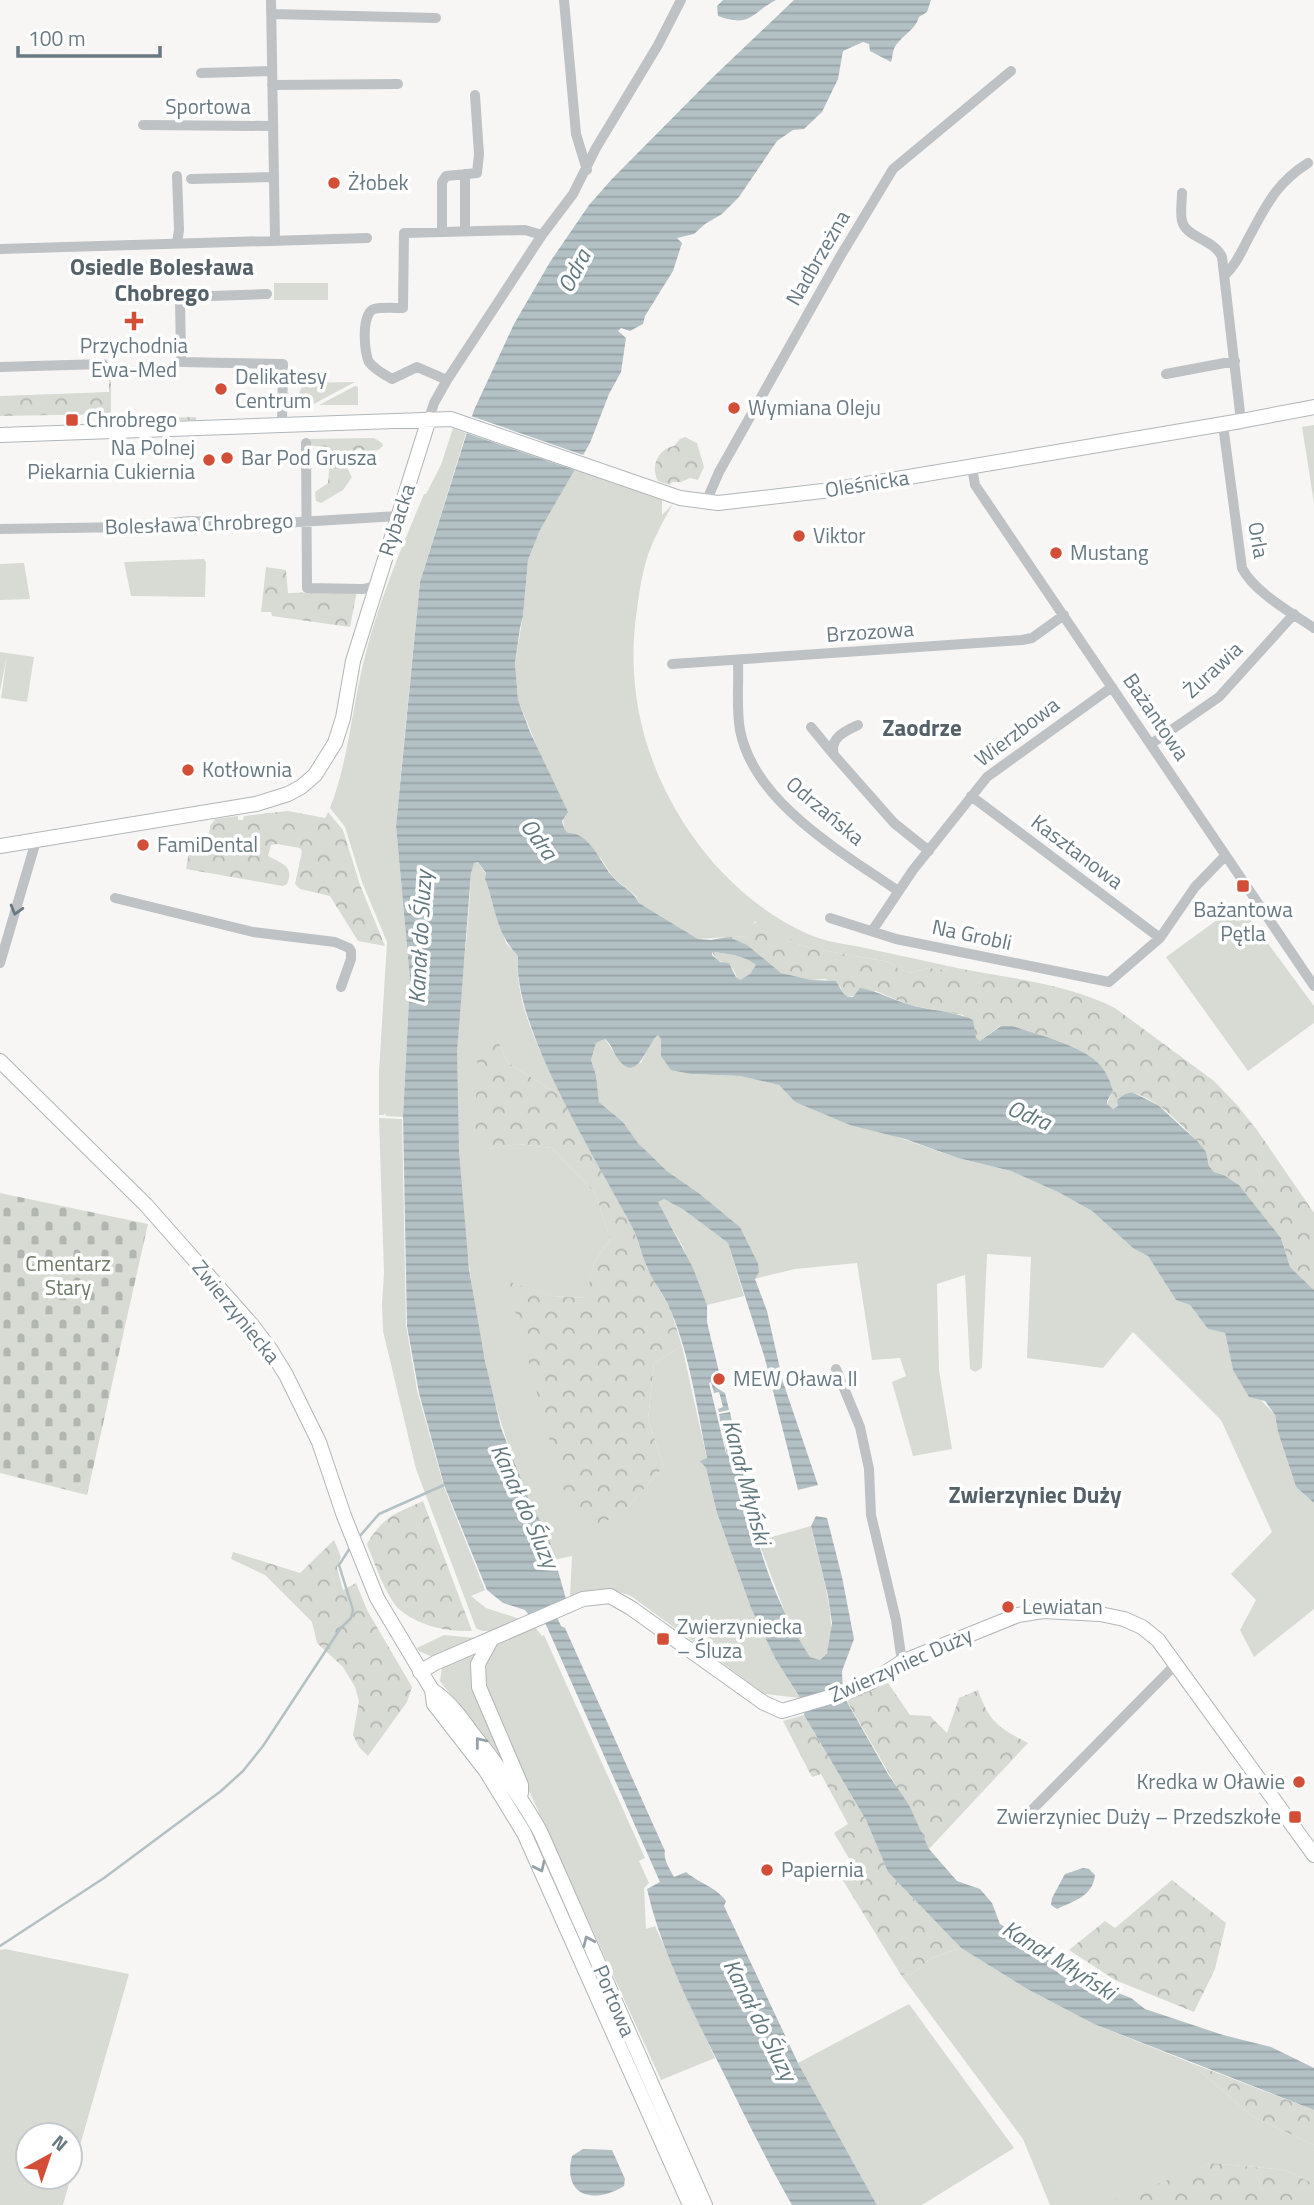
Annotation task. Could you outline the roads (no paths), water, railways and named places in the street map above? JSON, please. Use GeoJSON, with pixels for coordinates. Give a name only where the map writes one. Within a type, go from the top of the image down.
{"type":"FeatureCollection","features":[{"type":"Feature","properties":{"kind":"street","name":"Sportowa"},"geometry":{"type":"LineString","coordinates":[[271,0],[275,240]]}},
{"type":"Feature","properties":{"kind":"street"},"geometry":{"type":"LineString","coordinates":[[564,0],[576,134],[587,170]]}},
{"type":"Feature","properties":{"kind":"street","name":"Rybacka"},"geometry":{"type":"LineString","coordinates":[[0,846],[256,804],[301,787],[320,769],[337,737],[353,661],[434,404],[542,235],[568,202],[587,170],[596,148],[664,35],[681,0]]}},
{"type":"Feature","properties":{"kind":"street"},"geometry":{"type":"LineString","coordinates":[[272,14],[436,18]]}},
{"type":"Feature","properties":{"kind":"street"},"geometry":{"type":"LineString","coordinates":[[201,73],[271,71]]}},
{"type":"Feature","properties":{"kind":"street","name":"Nadbrzeżna"},"geometry":{"type":"LineString","coordinates":[[706,502],[719,472],[846,245],[891,172],[920,144],[1011,71]]}},
{"type":"Feature","properties":{"kind":"street"},"geometry":{"type":"LineString","coordinates":[[272,85],[398,84]]}},
{"type":"Feature","properties":{"kind":"street"},"geometry":{"type":"LineString","coordinates":[[442,232],[442,182],[446,176],[477,173],[479,154],[475,96]]}},
{"type":"Feature","properties":{"kind":"street","name":"Sportowa"},"geometry":{"type":"LineString","coordinates":[[143,125],[272,126]]}},
{"type":"Feature","properties":{"kind":"street"},"geometry":{"type":"LineString","coordinates":[[1224,275],[1233,268],[1283,180],[1308,163]]}},
{"type":"Feature","properties":{"kind":"street"},"geometry":{"type":"LineString","coordinates":[[465,174],[465,231]]}},
{"type":"Feature","properties":{"kind":"street"},"geometry":{"type":"LineString","coordinates":[[177,176],[177,243]]}},
{"type":"Feature","properties":{"kind":"street"},"geometry":{"type":"LineString","coordinates":[[191,179],[274,177]]}},
{"type":"Feature","properties":{"kind":"street"},"geometry":{"type":"LineString","coordinates":[[1182,193],[1182,223],[1190,233],[1217,248],[1222,257],[1241,421]]}},
{"type":"Feature","properties":{"kind":"street"},"geometry":{"type":"LineString","coordinates":[[447,380],[419,367],[390,383],[368,360],[365,321],[374,309],[403,308],[404,233],[525,230],[542,235]]}},
{"type":"Feature","properties":{"kind":"street"},"geometry":{"type":"LineString","coordinates":[[0,249],[366,238]]}},
{"type":"Feature","properties":{"kind":"street"},"geometry":{"type":"LineString","coordinates":[[267,294],[180,297],[181,362],[283,364],[282,424]]}},
{"type":"Feature","properties":{"kind":"street"},"geometry":{"type":"LineString","coordinates":[[1166,374],[1235,361]]}},
{"type":"Feature","properties":{"kind":"street"},"geometry":{"type":"LineString","coordinates":[[0,368],[103,364]]}},
{"type":"Feature","properties":{"kind":"street","name":"Oleśnicka"},"geometry":{"type":"LineString","coordinates":[[429,419],[452,419],[665,493],[706,502],[761,500],[1223,425],[1314,407]]}},
{"type":"Feature","properties":{"kind":"street"},"geometry":{"type":"LineString","coordinates":[[0,435],[429,419]]}},
{"type":"Feature","properties":{"kind":"street","name":"Orla"},"geometry":{"type":"LineString","coordinates":[[1223,425],[1242,568],[1254,583],[1314,628]]}},
{"type":"Feature","properties":{"kind":"street"},"geometry":{"type":"LineString","coordinates":[[306,443],[307,588],[363,589],[376,586]]}},
{"type":"Feature","properties":{"kind":"street","name":"Bażantowa"},"geometry":{"type":"LineString","coordinates":[[972,467],[975,485],[1314,986]]}},
{"type":"Feature","properties":{"kind":"street","name":"Bolesława Chrobrego"},"geometry":{"type":"LineString","coordinates":[[0,529],[132,527],[189,521],[246,520],[266,524],[398,516]]}},
{"type":"Feature","properties":{"kind":"street","name":"Żurawia"},"geometry":{"type":"LineString","coordinates":[[1151,744],[1219,697],[1294,614]]}},
{"type":"Feature","properties":{"kind":"street","name":"Brzozowa"},"geometry":{"type":"LineString","coordinates":[[672,664],[1022,640],[1032,638],[1064,615]]}},
{"type":"Feature","properties":{"kind":"street","name":"Odrzańska"},"geometry":{"type":"LineString","coordinates":[[738,661],[741,734],[761,777],[782,803],[813,831],[898,891]]}},
{"type":"Feature","properties":{"kind":"street","name":"Wierzbowa"},"geometry":{"type":"LineString","coordinates":[[872,930],[898,891],[987,777],[1112,687]]}},
{"type":"Feature","properties":{"kind":"street"},"geometry":{"type":"LineString","coordinates":[[834,755],[834,741],[858,725]]}},
{"type":"Feature","properties":{"kind":"street"},"geometry":{"type":"LineString","coordinates":[[811,727],[894,823],[929,851]]}},
{"type":"Feature","properties":{"kind":"street","name":"Kasztanowa"},"geometry":{"type":"LineString","coordinates":[[971,796],[1160,938]]}},
{"type":"Feature","properties":{"kind":"street"},"geometry":{"type":"LineString","coordinates":[[0,963],[36,841]]}},
{"type":"Feature","properties":{"kind":"street"},"geometry":{"type":"LineString","coordinates":[[1160,938],[1195,887],[1225,856]]}},
{"type":"Feature","properties":{"kind":"street"},"geometry":{"type":"LineString","coordinates":[[115,898],[253,932],[335,942],[351,951],[351,959],[341,987]]}},
{"type":"Feature","properties":{"kind":"street","name":"Na Grobli"},"geometry":{"type":"LineString","coordinates":[[830,918],[896,939],[1109,982],[1160,938]]}},
{"type":"Feature","properties":{"kind":"street","name":"Zwierzyniecka"},"geometry":{"type":"LineString","coordinates":[[0,1061],[146,1205],[252,1325],[286,1375],[319,1441],[344,1516],[377,1598],[432,1690]]}},
{"type":"Feature","properties":{"kind":"street"},"geometry":{"type":"LineString","coordinates":[[836,1369],[860,1427],[869,1469],[871,1515],[896,1620],[902,1662]]}},
{"type":"Feature","properties":{"kind":"street","name":"Zwierzyniec Duży"},"geometry":{"type":"LineString","coordinates":[[420,1672],[583,1599],[610,1597],[631,1608],[764,1703],[782,1711],[847,1692],[871,1682],[902,1662],[1018,1615],[1068,1611],[1124,1619],[1142,1627],[1158,1640],[1314,1855]]}},
{"type":"Feature","properties":{"kind":"street"},"geometry":{"type":"LineString","coordinates":[[491,1640],[478,1664],[479,1687],[521,1786],[515,1802]]}},
{"type":"Feature","properties":{"kind":"street"},"geometry":{"type":"LineString","coordinates":[[1025,1817],[1176,1664]]}},
{"type":"Feature","properties":{"kind":"street","name":"Portowa"},"geometry":{"type":"LineString","coordinates":[[432,1690],[435,1704],[486,1771],[540,1831],[705,2205]]}},
{"type":"Feature","properties":{"kind":"street","name":"Portowa"},"geometry":{"type":"LineString","coordinates":[[515,1802],[691,2205]]}},
{"type":"Feature","properties":{"kind":"water"},"geometry":{"type":"Polygon","coordinates":[[[723,0],[776,0],[750,17],[737,20],[718,16],[717,6],[723,0]]]}},
{"type":"Feature","properties":{"kind":"water"},"geometry":{"type":"Polygon","coordinates":[[[794,0],[931,0],[927,12],[919,17],[896,45],[891,62],[870,51],[869,44],[863,42],[843,51],[838,79],[822,112],[804,129],[793,130],[777,141],[739,197],[722,214],[694,234],[677,238],[682,243],[673,271],[645,316],[643,324],[630,331],[621,328],[618,331],[626,338],[621,372],[609,394],[590,443],[540,530],[528,560],[515,663],[518,700],[568,812],[562,821],[565,830],[590,844],[612,876],[639,903],[698,939],[728,937],[747,945],[781,973],[812,980],[836,981],[848,997],[853,997],[860,988],[915,1006],[965,1017],[973,1020],[976,1038],[980,1041],[1001,1026],[1013,1026],[1060,1042],[1094,1059],[1107,1075],[1113,1091],[1107,1104],[1113,1109],[1118,1106],[1117,1100],[1132,1092],[1158,1105],[1198,1142],[1206,1152],[1209,1166],[1214,1172],[1239,1185],[1281,1238],[1290,1267],[1314,1290],[1314,1503],[1296,1487],[1275,1415],[1265,1401],[1249,1397],[1233,1370],[1225,1333],[1208,1329],[1190,1305],[1176,1300],[1148,1256],[1134,1249],[1092,1211],[1011,1171],[850,1125],[795,1102],[779,1085],[740,1076],[691,1074],[671,1070],[661,1056],[661,1039],[658,1035],[637,1065],[631,1068],[618,1059],[605,1039],[596,1043],[591,1060],[596,1075],[599,1102],[623,1122],[638,1143],[667,1171],[740,1227],[758,1263],[759,1272],[755,1279],[767,1311],[783,1382],[818,1485],[798,1490],[765,1359],[728,1243],[684,1210],[664,1199],[658,1202],[693,1268],[707,1305],[707,1322],[719,1372],[712,1374],[715,1387],[725,1393],[729,1410],[719,1412],[718,1409],[723,1407],[719,1392],[714,1393],[711,1382],[709,1383],[727,1455],[719,1414],[730,1412],[738,1451],[743,1450],[755,1531],[772,1584],[810,1657],[820,1660],[827,1653],[832,1623],[811,1526],[816,1516],[827,1518],[854,1639],[842,1671],[843,1695],[909,1805],[929,1849],[957,1881],[980,1889],[992,1903],[1000,1924],[1017,1934],[1049,1961],[1077,1977],[1131,1998],[1145,2009],[1223,2035],[1271,2047],[1314,2068],[1314,2110],[1094,2024],[1029,1990],[961,1948],[888,1872],[866,1820],[804,1715],[806,1707],[776,1660],[751,1608],[717,1513],[706,1468],[700,1461],[707,1458],[692,1382],[677,1327],[668,1304],[649,1272],[632,1227],[579,1131],[542,1056],[528,1019],[520,986],[518,956],[501,929],[485,879],[486,873],[478,862],[474,863],[457,1052],[459,1152],[469,1269],[485,1361],[501,1428],[529,1499],[549,1539],[566,1599],[552,1606],[561,1626],[565,1628],[665,1851],[666,1861],[674,1877],[686,1872],[726,1901],[724,1906],[798,2063],[877,2205],[792,2205],[774,2172],[679,1982],[653,1913],[647,1889],[660,1882],[547,1627],[538,1612],[529,1615],[525,1610],[503,1603],[487,1590],[444,1485],[419,1393],[407,1326],[403,1117],[410,979],[396,826],[420,582],[474,410],[514,324],[550,262],[589,205],[712,78],[794,0]],[[712,952],[720,962],[729,963],[740,980],[750,974],[756,965],[741,957],[712,952]]]}},
{"type":"Feature","properties":{"kind":"water"},"geometry":{"type":"Polygon","coordinates":[[[1083,1868],[1089,1869],[1095,1875],[1087,1893],[1057,1909],[1051,1905],[1065,1874],[1083,1868]]]}},
{"type":"Feature","properties":{"kind":"water"},"geometry":{"type":"Polygon","coordinates":[[[583,2149],[612,2150],[625,2179],[624,2186],[601,2195],[583,2193],[576,2188],[570,2170],[572,2156],[583,2149]]]}},
{"type":"Feature","properties":{"kind":"waterway"},"geometry":{"type":"LineString","coordinates":[[359,1537],[379,1514],[444,1485]]}},
{"type":"Feature","properties":{"kind":"waterway"},"geometry":{"type":"LineString","coordinates":[[0,1946],[104,1878],[221,1791],[243,1771],[263,1746],[340,1629],[351,1618],[353,1610],[339,1565],[350,1548]]}},
{"type":"Feature","properties":{"kind":"place","name":"Żłobek"},"geometry":{"type":"Point","coordinates":[334,183]}},
{"type":"Feature","properties":{"kind":"place","name":"Przychodnia Ewa-Med"},"geometry":{"type":"Point","coordinates":[134,321]}},
{"type":"Feature","properties":{"kind":"place","name":"Delikatesy Centrum"},"geometry":{"type":"Point","coordinates":[221,389]}},
{"type":"Feature","properties":{"kind":"place","name":"Wymiana Oleju"},"geometry":{"type":"Point","coordinates":[734,408]}},
{"type":"Feature","properties":{"kind":"place","name":"Chrobrego"},"geometry":{"type":"Point","coordinates":[72,420]}},
{"type":"Feature","properties":{"kind":"place","name":"Bar Pod Grusza"},"geometry":{"type":"Point","coordinates":[227,458]}},
{"type":"Feature","properties":{"kind":"place","name":"Na Polnej Piekarnia Cukiernia"},"geometry":{"type":"Point","coordinates":[209,460]}},
{"type":"Feature","properties":{"kind":"place","name":"Viktor"},"geometry":{"type":"Point","coordinates":[799,536]}},
{"type":"Feature","properties":{"kind":"place","name":"Mustang"},"geometry":{"type":"Point","coordinates":[1056,553]}},
{"type":"Feature","properties":{"kind":"place","name":"Kotłownia"},"geometry":{"type":"Point","coordinates":[188,770]}},
{"type":"Feature","properties":{"kind":"place","name":"FamiDental"},"geometry":{"type":"Point","coordinates":[143,845]}},
{"type":"Feature","properties":{"kind":"place","name":"Bażantowa Pętla"},"geometry":{"type":"Point","coordinates":[1243,886]}},
{"type":"Feature","properties":{"kind":"place","name":"MEW Oława II"},"geometry":{"type":"Point","coordinates":[719,1379]}},
{"type":"Feature","properties":{"kind":"place","name":"Lewiatan"},"geometry":{"type":"Point","coordinates":[1008,1607]}},
{"type":"Feature","properties":{"kind":"place","name":"Zwierzyniecka – Śluza"},"geometry":{"type":"Point","coordinates":[663,1639]}},
{"type":"Feature","properties":{"kind":"place","name":"Kredka w Oławie"},"geometry":{"type":"Point","coordinates":[1299,1782]}},
{"type":"Feature","properties":{"kind":"place","name":"Zwierzyniec Duży – Przedszkołe"},"geometry":{"type":"Point","coordinates":[1295,1817]}},
{"type":"Feature","properties":{"kind":"place","name":"Papiernia"},"geometry":{"type":"Point","coordinates":[767,1870]}},
{"type":"Feature","properties":{"kind":"district","name":"Osiedle Bolesława Chobrego"},"geometry":{"type":"Point","coordinates":[162,280]}},
{"type":"Feature","properties":{"kind":"district","name":"Zaodrze"},"geometry":{"type":"Point","coordinates":[922,728]}},
{"type":"Feature","properties":{"kind":"district","name":"Zwierzyniec Duży"},"geometry":{"type":"Point","coordinates":[1035,1495]}},
{"type":"Feature","properties":{"kind":"water label","name":"Odra"},"geometry":{"type":"Point","coordinates":[574,271]}},
{"type":"Feature","properties":{"kind":"water label","name":"Odra"},"geometry":{"type":"Point","coordinates":[539,839]}},
{"type":"Feature","properties":{"kind":"water label","name":"Kanał do Śluzy"},"geometry":{"type":"Point","coordinates":[420,937]}},
{"type":"Feature","properties":{"kind":"water label","name":"Odra"},"geometry":{"type":"Point","coordinates":[1029,1115]}},
{"type":"Feature","properties":{"kind":"water label","name":"Kanał Młyński"},"geometry":{"type":"Point","coordinates":[747,1482]}},
{"type":"Feature","properties":{"kind":"water label","name":"Kanał do Śluzy"},"geometry":{"type":"Point","coordinates":[525,1506]}},
{"type":"Feature","properties":{"kind":"water label","name":"Kanał Młyński"},"geometry":{"type":"Point","coordinates":[1059,1960]}},
{"type":"Feature","properties":{"kind":"water label","name":"Kanał do Śluzy"},"geometry":{"type":"Point","coordinates":[760,2020]}},
{"type":"Feature","properties":{"kind":"park label","name":"Cmentarz Stary"},"geometry":{"type":"Point","coordinates":[68,1276]}}]}
